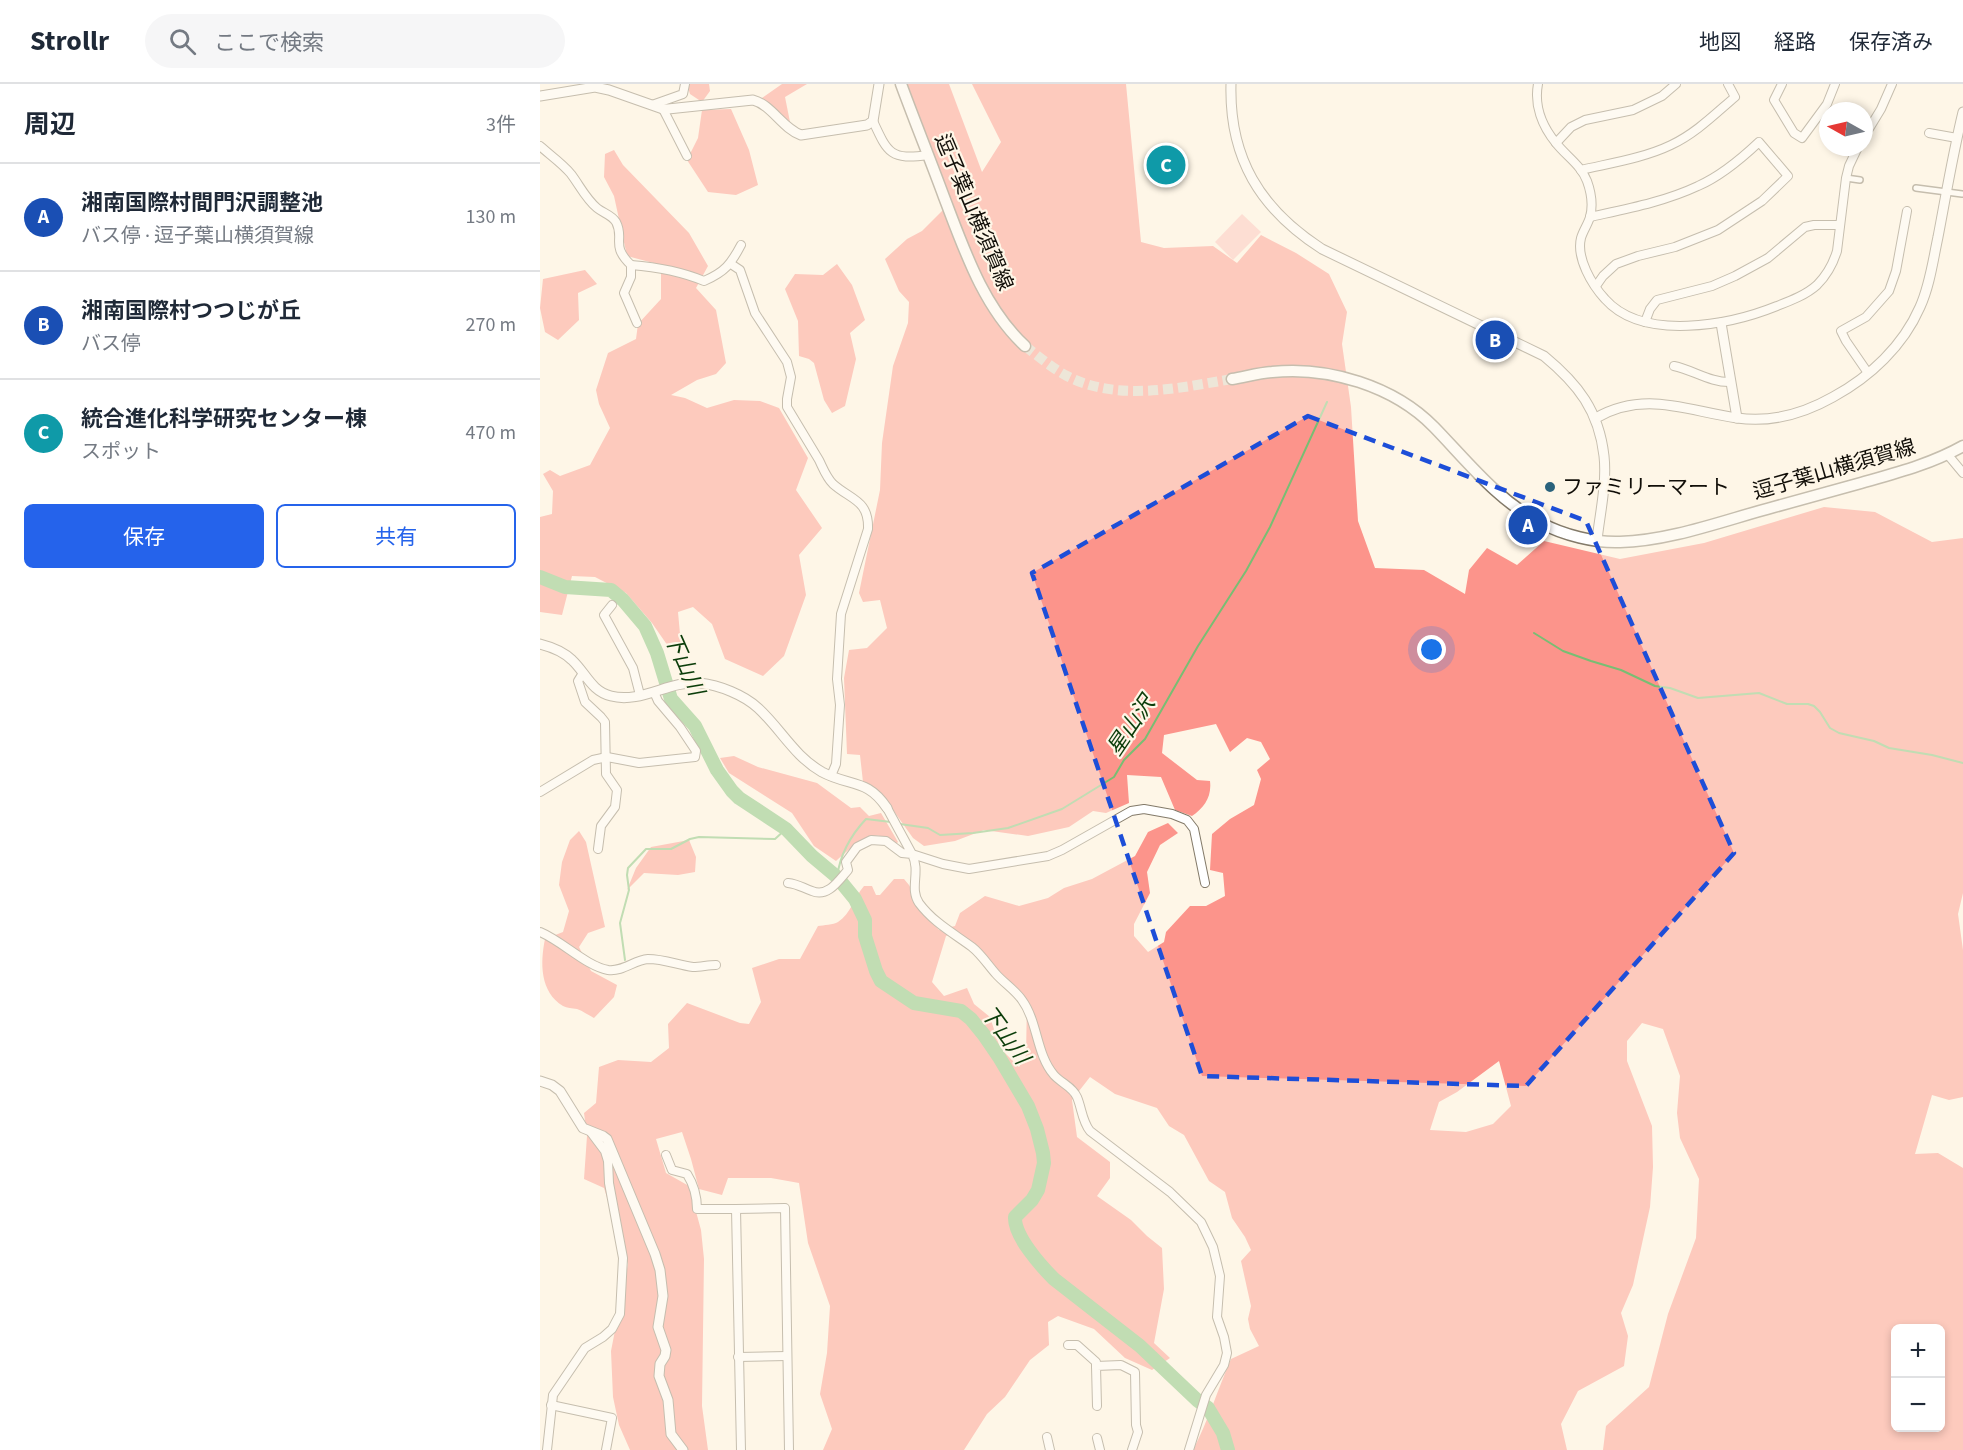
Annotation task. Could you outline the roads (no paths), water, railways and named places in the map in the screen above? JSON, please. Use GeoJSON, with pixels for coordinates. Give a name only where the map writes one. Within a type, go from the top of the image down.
{"type":"FeatureCollection","features":[{"type":"Feature","properties":{"kind":"main road","name":"逗子葉山横須賀線"},"geometry":{"type":"LineString","coordinates":[[901,84],[976,277],[997,313],[1013,335],[1025,346]]}},
{"type":"Feature","properties":{"kind":"main road","name":"逗子葉山横須賀線"},"geometry":{"type":"LineString","coordinates":[[1232,379],[1272,372],[1304,372],[1341,377],[1370,386],[1410,407],[1422,417],[1494,491],[1517,509],[1543,525],[1571,535],[1618,542],[1671,535],[1895,474],[1948,455],[1963,446]]}},
{"type":"Feature","properties":{"kind":"street"},"geometry":{"type":"LineString","coordinates":[[652,105],[683,94],[685,84]]}},
{"type":"Feature","properties":{"kind":"street"},"geometry":{"type":"LineString","coordinates":[[879,84],[873,121],[884,144],[894,153],[905,158],[928,155]]}},
{"type":"Feature","properties":{"kind":"street"},"geometry":{"type":"LineString","coordinates":[[1231,84],[1230,109],[1234,134],[1242,159],[1256,187],[1277,213],[1302,236],[1322,249],[1544,356],[1566,374],[1587,401],[1596,418],[1604,456],[1604,480],[1597,540]]}},
{"type":"Feature","properties":{"kind":"street"},"geometry":{"type":"LineString","coordinates":[[1538,84],[1539,112],[1556,143],[1581,170],[1590,192],[1590,218],[1580,240],[1582,262],[1604,299],[1617,310],[1645,322],[1679,326],[1721,323],[1760,313],[1794,300],[1815,287],[1834,262],[1846,178],[1854,156]]}},
{"type":"Feature","properties":{"kind":"street"},"geometry":{"type":"LineString","coordinates":[[1556,143],[1570,127],[1585,120],[1633,110],[1662,96],[1676,84]]}},
{"type":"Feature","properties":{"kind":"street"},"geometry":{"type":"LineString","coordinates":[[1581,170],[1633,158],[1672,145],[1702,125],[1735,97],[1728,84]]}},
{"type":"Feature","properties":{"kind":"street"},"geometry":{"type":"LineString","coordinates":[[1782,84],[1774,100],[1794,133],[1802,138],[1827,104],[1835,84]]}},
{"type":"Feature","properties":{"kind":"street"},"geometry":{"type":"LineString","coordinates":[[1873,122],[1892,84]]}},
{"type":"Feature","properties":{"kind":"street"},"geometry":{"type":"LineString","coordinates":[[540,96],[595,87],[663,109],[753,100],[761,102],[793,132],[801,135],[867,125],[873,121]]}},
{"type":"Feature","properties":{"kind":"street"},"geometry":{"type":"LineString","coordinates":[[663,109],[687,156]]}},
{"type":"Feature","properties":{"kind":"street"},"geometry":{"type":"LineString","coordinates":[[1596,418],[1616,409],[1636,404],[1663,403],[1737,418],[1780,418],[1800,413],[1845,390],[1868,373],[1898,343],[1921,307],[1929,280],[1963,112]]}},
{"type":"Feature","properties":{"kind":"street"},"geometry":{"type":"LineString","coordinates":[[1929,133],[1957,138]]}},
{"type":"Feature","properties":{"kind":"street"},"geometry":{"type":"LineString","coordinates":[[1590,218],[1665,199],[1700,185],[1742,158],[1759,142],[1788,176],[1762,201],[1718,230],[1675,247],[1616,264],[1596,286]]}},
{"type":"Feature","properties":{"kind":"street"},"geometry":{"type":"LineString","coordinates":[[540,146],[570,173],[597,208],[613,218],[618,227],[619,249],[623,258],[631,265],[660,268],[704,281],[716,276],[731,264],[741,245]]}},
{"type":"Feature","properties":{"kind":"street"},"geometry":{"type":"LineString","coordinates":[[1846,178],[1860,180]]}},
{"type":"Feature","properties":{"kind":"street"},"geometry":{"type":"LineString","coordinates":[[1916,188],[1962,195]]}},
{"type":"Feature","properties":{"kind":"street"},"geometry":{"type":"LineString","coordinates":[[1868,373],[1845,341],[1841,331],[1866,317],[1889,291],[1896,271],[1907,211]]}},
{"type":"Feature","properties":{"kind":"street"},"geometry":{"type":"LineString","coordinates":[[1645,322],[1650,309],[1657,300],[1712,286],[1735,276],[1767,258],[1804,227],[1840,225]]}},
{"type":"Feature","properties":{"kind":"street"},"geometry":{"type":"LineString","coordinates":[[731,264],[740,270],[756,314],[787,363],[791,377],[787,407],[825,474],[833,484],[859,502],[868,517],[868,529],[841,614],[837,643],[840,705],[836,764],[831,776]]}},
{"type":"Feature","properties":{"kind":"street"},"geometry":{"type":"LineString","coordinates":[[631,265],[631,278],[624,293],[637,323]]}},
{"type":"Feature","properties":{"kind":"street"},"geometry":{"type":"LineString","coordinates":[[1721,323],[1737,418]]}},
{"type":"Feature","properties":{"kind":"street"},"geometry":{"type":"LineString","coordinates":[[1674,366],[1685,368],[1721,383],[1731,382]]}},
{"type":"Feature","properties":{"kind":"street"},"geometry":{"type":"LineString","coordinates":[[1948,455],[1963,473]]}},
{"type":"Feature","properties":{"kind":"street"},"geometry":{"type":"LineString","coordinates":[[612,605],[604,615],[633,668],[640,695]]}},
{"type":"Feature","properties":{"kind":"street"},"geometry":{"type":"LineString","coordinates":[[540,644],[560,650],[567,655],[595,688],[604,694],[621,698],[687,682],[721,687],[750,702],[764,714],[794,751],[813,766],[831,776],[867,787],[876,793],[887,808],[917,864],[916,897],[943,928],[974,948],[995,973],[1022,999],[1034,1022],[1047,1063],[1054,1075],[1077,1095],[1086,1126],[1170,1192],[1201,1222],[1208,1235],[1220,1276],[1217,1317],[1227,1353],[1224,1365],[1206,1395],[1189,1450]]}},
{"type":"Feature","properties":{"kind":"street"},"geometry":{"type":"LineString","coordinates":[[583,673],[578,681],[585,702],[602,717],[604,722],[606,774],[617,790],[615,807],[601,826],[598,849]]}},
{"type":"Feature","properties":{"kind":"street"},"geometry":{"type":"LineString","coordinates":[[540,792],[593,760],[607,757],[639,763],[694,757],[696,751],[658,701],[656,691]]}},
{"type":"Feature","properties":{"kind":"street"},"geometry":{"type":"LineString","coordinates":[[788,883],[800,885],[814,893],[832,888],[848,870],[846,862],[857,847],[871,840],[886,842],[902,853],[911,851],[943,864],[969,869],[1048,856],[1131,811],[1143,809],[1172,814],[1187,820],[1194,829],[1205,883]]}},
{"type":"Feature","properties":{"kind":"street"},"geometry":{"type":"LineString","coordinates":[[540,932],[553,937],[606,970],[616,970],[646,959],[676,962],[694,967],[706,964],[716,965]]}},
{"type":"Feature","properties":{"kind":"street"},"geometry":{"type":"LineString","coordinates":[[540,1081],[560,1091],[579,1124],[603,1136],[611,1146],[660,1270],[663,1296],[658,1327],[666,1350],[660,1364],[659,1376],[668,1400],[671,1434],[683,1450]]}},
{"type":"Feature","properties":{"kind":"street"},"geometry":{"type":"LineString","coordinates":[[547,1450],[553,1395],[585,1348],[612,1329],[620,1314],[623,1258],[609,1183],[608,1161],[605,1151],[590,1131]]}},
{"type":"Feature","properties":{"kind":"street"},"geometry":{"type":"LineString","coordinates":[[666,1155],[672,1170],[687,1174],[693,1183],[697,1197],[697,1209],[785,1208],[789,1450]]}},
{"type":"Feature","properties":{"kind":"street"},"geometry":{"type":"LineString","coordinates":[[736,1209],[741,1450]]}},
{"type":"Feature","properties":{"kind":"street"},"geometry":{"type":"LineString","coordinates":[[1068,1345],[1077,1345],[1096,1362],[1097,1406]]}},
{"type":"Feature","properties":{"kind":"street"},"geometry":{"type":"LineString","coordinates":[[738,1357],[787,1356]]}},
{"type":"Feature","properties":{"kind":"street"},"geometry":{"type":"LineString","coordinates":[[1096,1366],[1121,1365],[1135,1372],[1138,1432],[1132,1450]]}},
{"type":"Feature","properties":{"kind":"street"},"geometry":{"type":"LineString","coordinates":[[551,1405],[612,1418],[606,1450]]}},
{"type":"Feature","properties":{"kind":"street"},"geometry":{"type":"LineString","coordinates":[[1047,1437],[1050,1450]]}},
{"type":"Feature","properties":{"kind":"street"},"geometry":{"type":"LineString","coordinates":[[1097,1438],[1100,1450]]}},
{"type":"Feature","properties":{"kind":"waterway","name":"星山沢"},"geometry":{"type":"LineString","coordinates":[[900,824],[928,828],[940,835],[1008,828],[1062,809],[1114,777],[1124,760],[1145,739],[1198,646],[1246,571],[1270,527],[1327,402]]}},
{"type":"Feature","properties":{"kind":"waterway","name":"下山川"},"geometry":{"type":"LineString","coordinates":[[540,577],[565,587],[611,590],[623,600],[645,626],[657,653],[671,699],[695,726],[717,770],[732,791],[786,829],[812,856],[837,877],[855,899],[865,920],[865,936],[881,981],[914,1003],[961,1011],[984,1035],[1028,1106],[1043,1153],[1044,1163],[1038,1190],[1032,1200],[1015,1217],[1023,1242],[1054,1279],[1140,1346],[1208,1408],[1223,1433],[1228,1450]]}},
{"type":"Feature","properties":{"kind":"waterway"},"geometry":{"type":"LineString","coordinates":[[1534,633],[1563,651],[1621,670],[1655,686],[1670,688],[1698,698],[1759,693],[1787,704],[1808,704],[1814,706],[1830,728],[1839,733],[1874,741],[1889,748],[1963,763]]}},
{"type":"Feature","properties":{"kind":"waterway","name":"星山沢"},"geometry":{"type":"LineString","coordinates":[[837,877],[847,846],[866,819],[891,822]]}},
{"type":"Feature","properties":{"kind":"waterway"},"geometry":{"type":"LineString","coordinates":[[625,960],[620,923],[629,890],[628,868],[646,849],[671,849],[699,837],[775,839],[786,829]]}},
{"type":"Feature","properties":{"kind":"tunnel"},"geometry":{"type":"LineString","coordinates":[[1025,346],[1067,376],[1106,389],[1148,391],[1232,379]]}},
{"type":"Feature","properties":{"kind":"place","name":"統合進化科学研究センター棟"},"geometry":{"type":"Point","coordinates":[1166,165]}},
{"type":"Feature","properties":{"kind":"place","name":"湘南国際村つつじが丘"},"geometry":{"type":"Point","coordinates":[1495,340]}},
{"type":"Feature","properties":{"kind":"place","name":"ファミリーマート"},"geometry":{"type":"Point","coordinates":[1550,487]}},
{"type":"Feature","properties":{"kind":"place","name":"湘南国際村間門沢調整池"},"geometry":{"type":"Point","coordinates":[1528,525]}}]}
